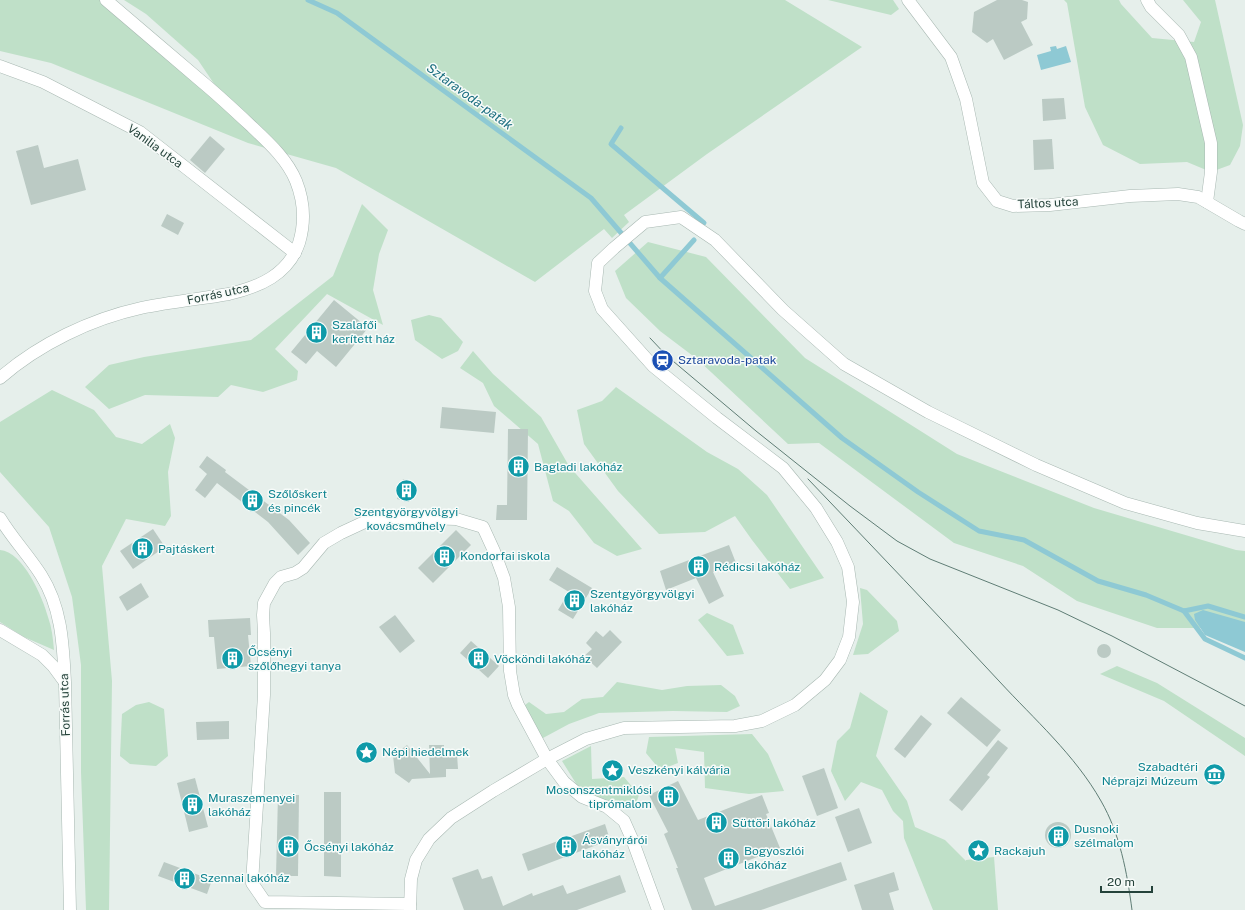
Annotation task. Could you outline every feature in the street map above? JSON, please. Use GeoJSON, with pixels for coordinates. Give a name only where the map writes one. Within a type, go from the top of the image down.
{"type":"FeatureCollection","features":[{"type":"Feature","properties":{"kind":"street","name":"Forrás utca"},"geometry":{"type":"LineString","coordinates":[[0,378],[17,363],[35,351],[103,319],[140,308],[229,294],[254,287],[273,278],[287,266],[295,253],[300,237],[303,208],[296,181],[282,158],[265,139],[228,105],[106,0]]}},
{"type":"Feature","properties":{"kind":"street","name":"Táltos utca"},"geometry":{"type":"LineString","coordinates":[[908,0],[951,58],[966,99],[983,183],[997,201],[1013,206],[1050,206],[1130,196],[1178,194],[1198,197],[1239,222],[1245,224]]}},
{"type":"Feature","properties":{"kind":"street"},"geometry":{"type":"LineString","coordinates":[[1147,0],[1151,7],[1179,35],[1191,57],[1211,143],[1211,172],[1207,202]]}},
{"type":"Feature","properties":{"kind":"street","name":"Vanilia utca"},"geometry":{"type":"LineString","coordinates":[[0,66],[43,82],[140,132],[295,253]]}},
{"type":"Feature","properties":{"kind":"street"},"geometry":{"type":"LineString","coordinates":[[658,910],[624,821],[607,807],[582,797],[564,782],[547,759],[523,717],[514,695],[510,672],[509,607],[504,578],[483,527],[456,519],[392,517],[369,520],[324,543],[303,568],[295,573],[281,577],[275,583],[264,603],[263,615],[264,695],[252,883],[265,902],[410,907],[411,879],[416,860],[428,839],[451,818],[547,759],[586,739],[624,728],[735,726],[762,721],[795,706],[825,680],[840,660],[849,637],[853,602],[848,567],[837,542],[816,508],[783,468],[653,366],[602,309],[595,291],[598,263],[645,222],[681,216],[715,240],[783,310],[844,364],[928,412],[1036,465],[1125,503],[1197,523],[1245,531]]}},
{"type":"Feature","properties":{"kind":"street","name":"Forrás utca"},"geometry":{"type":"LineString","coordinates":[[0,518],[48,587],[56,605],[60,620],[64,682],[70,910]]}},
{"type":"Feature","properties":{"kind":"street"},"geometry":{"type":"LineString","coordinates":[[0,534],[12,536]]}},
{"type":"Feature","properties":{"kind":"street"},"geometry":{"type":"LineString","coordinates":[[0,630],[42,655],[53,666],[64,682]]}},
{"type":"Feature","properties":{"kind":"green space"},"geometry":{"type":"Polygon","coordinates":[[[0,0],[106,0],[227,103],[198,60],[146,14],[124,0],[785,0],[862,47],[707,154],[624,215],[629,222],[612,238],[604,229],[535,282],[336,168],[248,143],[51,63],[0,51],[0,0]]]}},
{"type":"Feature","properties":{"kind":"green space"},"geometry":{"type":"Polygon","coordinates":[[[828,0],[893,0],[899,9],[891,15],[828,0]]]}},
{"type":"Feature","properties":{"kind":"green space"},"geometry":{"type":"Polygon","coordinates":[[[1064,0],[1119,0],[1152,38],[1194,42],[1201,22],[1183,0],[1215,0],[1243,125],[1240,146],[1230,165],[1211,172],[1187,162],[1140,164],[1103,145],[1085,107],[1067,3],[1064,0]]]}},
{"type":"Feature","properties":{"kind":"green space"},"geometry":{"type":"Polygon","coordinates":[[[362,204],[388,230],[379,254],[373,290],[383,325],[327,294],[275,349],[298,371],[297,380],[263,392],[231,385],[218,397],[145,395],[109,409],[85,387],[109,365],[144,357],[251,340],[333,276],[362,204]]]}},
{"type":"Feature","properties":{"kind":"green space"},"geometry":{"type":"Polygon","coordinates":[[[648,242],[706,257],[805,358],[957,454],[1094,508],[1236,550],[1245,551],[1245,641],[1215,628],[1157,628],[1077,601],[1023,566],[954,543],[819,443],[788,444],[697,359],[660,331],[626,298],[615,271],[648,242]]]}},
{"type":"Feature","properties":{"kind":"green space"},"geometry":{"type":"Polygon","coordinates":[[[429,315],[441,318],[463,342],[458,351],[442,359],[415,340],[411,320],[429,315]]]}},
{"type":"Feature","properties":{"kind":"green space"},"geometry":{"type":"Polygon","coordinates":[[[473,351],[493,374],[541,417],[569,466],[642,549],[617,556],[594,543],[569,511],[553,501],[538,444],[494,406],[483,383],[460,368],[473,351]]]}},
{"type":"Feature","properties":{"kind":"green space"},"geometry":{"type":"Polygon","coordinates":[[[616,387],[707,452],[738,469],[767,495],[824,578],[790,589],[735,516],[705,532],[659,534],[618,491],[584,444],[577,410],[602,401],[616,387]]]}},
{"type":"Feature","properties":{"kind":"green space"},"geometry":{"type":"Polygon","coordinates":[[[52,390],[94,410],[116,437],[142,444],[170,424],[175,438],[168,472],[171,516],[165,526],[126,519],[102,566],[112,681],[109,910],[86,910],[81,772],[81,665],[72,597],[49,527],[0,472],[0,422],[52,390]]]}},
{"type":"Feature","properties":{"kind":"green space"},"geometry":{"type":"Polygon","coordinates":[[[0,550],[8,552],[16,558],[31,577],[37,588],[49,621],[54,650],[24,637],[0,622],[0,550]]]}},
{"type":"Feature","properties":{"kind":"green space"},"geometry":{"type":"Polygon","coordinates":[[[860,588],[867,590],[897,621],[899,631],[868,654],[853,655],[863,624],[860,588]]]}},
{"type":"Feature","properties":{"kind":"green space"},"geometry":{"type":"Polygon","coordinates":[[[707,613],[733,625],[744,654],[727,656],[698,620],[707,613]]]}},
{"type":"Feature","properties":{"kind":"green space"},"geometry":{"type":"Polygon","coordinates":[[[1117,666],[1157,683],[1245,738],[1245,756],[1164,701],[1100,674],[1117,666]]]}},
{"type":"Feature","properties":{"kind":"green space"},"geometry":{"type":"Polygon","coordinates":[[[617,682],[662,690],[687,686],[721,685],[735,696],[740,706],[727,712],[673,711],[599,713],[569,724],[543,738],[530,722],[525,705],[529,702],[546,714],[564,712],[582,699],[603,697],[617,682]]]}},
{"type":"Feature","properties":{"kind":"green space"},"geometry":{"type":"Polygon","coordinates":[[[860,692],[888,711],[876,756],[907,801],[915,827],[945,840],[966,861],[994,857],[998,910],[933,910],[904,838],[903,821],[893,811],[882,790],[861,782],[845,801],[831,771],[837,741],[850,728],[860,692]]]}},
{"type":"Feature","properties":{"kind":"green space"},"geometry":{"type":"Polygon","coordinates":[[[149,702],[164,709],[168,756],[156,766],[130,764],[120,756],[122,714],[136,705],[149,702]]]}},
{"type":"Feature","properties":{"kind":"green space"},"geometry":{"type":"Polygon","coordinates":[[[752,734],[768,754],[784,791],[749,794],[705,788],[704,752],[675,748],[678,763],[660,770],[646,753],[649,737],[752,734]]]}},
{"type":"Feature","properties":{"kind":"green space"},"geometry":{"type":"Polygon","coordinates":[[[591,746],[592,779],[624,777],[639,795],[634,809],[605,802],[577,785],[562,761],[591,746]]]}},
{"type":"Feature","properties":{"kind":"water"},"geometry":{"type":"Polygon","coordinates":[[[1056,46],[1057,49],[1066,46],[1071,62],[1041,70],[1037,55],[1051,51],[1050,47],[1056,46]]]}},
{"type":"Feature","properties":{"kind":"water"},"geometry":{"type":"Polygon","coordinates":[[[1203,610],[1245,622],[1245,652],[1205,635],[1195,620],[1194,614],[1203,610]]]}},
{"type":"Feature","properties":{"kind":"building"},"geometry":{"type":"Polygon","coordinates":[[[997,0],[1022,0],[1028,2],[1027,19],[1021,22],[1033,45],[1004,60],[993,39],[987,43],[972,32],[974,12],[997,0]]]}},
{"type":"Feature","properties":{"kind":"building"},"geometry":{"type":"Polygon","coordinates":[[[1064,98],[1066,119],[1043,121],[1042,99],[1064,98]]]}},
{"type":"Feature","properties":{"kind":"building"},"geometry":{"type":"Polygon","coordinates":[[[210,136],[225,149],[205,173],[190,160],[210,136]]]}},
{"type":"Feature","properties":{"kind":"building"},"geometry":{"type":"Polygon","coordinates":[[[1052,139],[1054,169],[1034,170],[1033,140],[1052,139]]]}},
{"type":"Feature","properties":{"kind":"building"},"geometry":{"type":"Polygon","coordinates":[[[38,145],[44,168],[78,159],[86,190],[31,205],[16,151],[38,145]]]}},
{"type":"Feature","properties":{"kind":"building"},"geometry":{"type":"Polygon","coordinates":[[[167,214],[184,223],[178,235],[161,226],[167,214]]]}},
{"type":"Feature","properties":{"kind":"building","name":"Szalafői kerített ház"},"geometry":{"type":"Polygon","coordinates":[[[334,300],[368,328],[336,367],[317,351],[306,364],[291,352],[334,300]]]}},
{"type":"Feature","properties":{"kind":"building"},"geometry":{"type":"Polygon","coordinates":[[[442,407],[496,412],[494,433],[440,428],[442,407]]]}},
{"type":"Feature","properties":{"kind":"building","name":"Bagladi lakóház"},"geometry":{"type":"Polygon","coordinates":[[[508,429],[528,429],[527,520],[496,520],[497,505],[507,505],[508,429]]]}},
{"type":"Feature","properties":{"kind":"building"},"geometry":{"type":"Polygon","coordinates":[[[207,456],[226,470],[225,472],[289,520],[310,543],[298,555],[268,522],[217,483],[205,498],[195,490],[207,474],[199,467],[207,456]]]}},
{"type":"Feature","properties":{"kind":"building","name":"Szentgyörgyvölgyi kovácsműhely"},"geometry":{"type":"Polygon","coordinates":[[[403,479],[415,483],[409,502],[397,499],[403,479]]]}},
{"type":"Feature","properties":{"kind":"building","name":"Pajtáskert"},"geometry":{"type":"Polygon","coordinates":[[[153,529],[165,547],[133,569],[120,551],[153,529]]]}},
{"type":"Feature","properties":{"kind":"building","name":"Kondorfai iskola"},"geometry":{"type":"Polygon","coordinates":[[[456,530],[471,545],[433,583],[418,568],[456,530]]]}},
{"type":"Feature","properties":{"kind":"building","name":"Rédicsi lakóház"},"geometry":{"type":"Polygon","coordinates":[[[729,545],[736,563],[713,572],[724,596],[709,604],[696,578],[666,590],[660,571],[729,545]]]}},
{"type":"Feature","properties":{"kind":"building","name":"Szentgyörgyvölgyi lakóház"},"geometry":{"type":"Polygon","coordinates":[[[557,567],[592,588],[573,619],[558,610],[569,592],[549,580],[557,567]]]}},
{"type":"Feature","properties":{"kind":"building"},"geometry":{"type":"Polygon","coordinates":[[[141,583],[149,597],[127,611],[119,597],[141,583]]]}},
{"type":"Feature","properties":{"kind":"building"},"geometry":{"type":"Polygon","coordinates":[[[395,615],[415,641],[400,653],[379,627],[395,615]]]}},
{"type":"Feature","properties":{"kind":"building"},"geometry":{"type":"Polygon","coordinates":[[[250,618],[251,635],[248,635],[251,666],[217,669],[214,637],[209,637],[208,620],[250,618]]]}},
{"type":"Feature","properties":{"kind":"building"},"geometry":{"type":"Polygon","coordinates":[[[610,630],[622,642],[597,668],[584,656],[592,649],[586,643],[596,631],[603,637],[610,630]]]}},
{"type":"Feature","properties":{"kind":"building","name":"Vöcköndi lakóház"},"geometry":{"type":"Polygon","coordinates":[[[471,641],[499,666],[488,678],[460,653],[471,641]]]}},
{"type":"Feature","properties":{"kind":"building"},"geometry":{"type":"Polygon","coordinates":[[[1101,644],[1107,644],[1111,648],[1111,654],[1107,658],[1101,658],[1097,654],[1097,648],[1101,644]]]}},
{"type":"Feature","properties":{"kind":"building"},"geometry":{"type":"Polygon","coordinates":[[[961,697],[1001,730],[987,747],[947,713],[961,697]]]}},
{"type":"Feature","properties":{"kind":"building"},"geometry":{"type":"Polygon","coordinates":[[[921,715],[932,724],[905,758],[894,749],[921,715]]]}},
{"type":"Feature","properties":{"kind":"building"},"geometry":{"type":"Polygon","coordinates":[[[229,721],[229,739],[197,740],[196,722],[229,721]]]}},
{"type":"Feature","properties":{"kind":"building"},"geometry":{"type":"Polygon","coordinates":[[[998,740],[1008,748],[987,775],[990,777],[962,811],[949,800],[998,740]]]}},
{"type":"Feature","properties":{"kind":"building"},"geometry":{"type":"Polygon","coordinates":[[[407,745],[430,774],[429,745],[444,745],[444,754],[457,754],[458,769],[446,769],[446,777],[412,779],[409,783],[395,773],[393,756],[407,745]]]}},
{"type":"Feature","properties":{"kind":"building"},"geometry":{"type":"Polygon","coordinates":[[[824,768],[838,808],[817,816],[802,776],[824,768]]]}},
{"type":"Feature","properties":{"kind":"building","name":"Muraszemenyei lakóház"},"geometry":{"type":"Polygon","coordinates":[[[195,778],[208,827],[189,832],[177,783],[195,778]]]}},
{"type":"Feature","properties":{"kind":"building"},"geometry":{"type":"Polygon","coordinates":[[[678,781],[698,820],[762,795],[769,813],[766,814],[780,848],[704,878],[715,906],[841,862],[847,880],[761,910],[692,910],[676,868],[678,868],[664,834],[668,832],[649,795],[678,781]]]}},
{"type":"Feature","properties":{"kind":"building"},"geometry":{"type":"Polygon","coordinates":[[[324,792],[341,792],[341,877],[324,876],[324,792]]]}},
{"type":"Feature","properties":{"kind":"building","name":"Őcsényi lakóház"},"geometry":{"type":"Polygon","coordinates":[[[278,795],[299,795],[298,876],[276,876],[278,795]]]}},
{"type":"Feature","properties":{"kind":"building"},"geometry":{"type":"Polygon","coordinates":[[[859,808],[872,843],[848,852],[835,817],[859,808]]]}},
{"type":"Feature","properties":{"kind":"building","name":"Dusnoki szélmalom"},"geometry":{"type":"Polygon","coordinates":[[[1058,822],[1067,826],[1071,835],[1067,844],[1058,848],[1049,844],[1045,835],[1049,826],[1058,822]]]}},
{"type":"Feature","properties":{"kind":"building","name":"Ásványrárói lakóház"},"geometry":{"type":"Polygon","coordinates":[[[605,824],[610,840],[528,871],[522,854],[605,824]]]}},
{"type":"Feature","properties":{"kind":"building","name":"Szennai lakóház"},"geometry":{"type":"Polygon","coordinates":[[[164,862],[212,880],[207,894],[158,876],[164,862]]]}},
{"type":"Feature","properties":{"kind":"building"},"geometry":{"type":"Polygon","coordinates":[[[478,869],[482,879],[492,876],[503,906],[532,893],[533,896],[563,885],[567,894],[620,875],[626,892],[577,910],[464,910],[452,878],[478,869]]]}},
{"type":"Feature","properties":{"kind":"building"},"geometry":{"type":"Polygon","coordinates":[[[894,872],[899,890],[889,893],[894,910],[862,910],[854,885],[894,872]]]}},
{"type":"Feature","properties":{"kind":"waterway","name":"Sztaravoda-patak"},"geometry":{"type":"LineString","coordinates":[[308,0],[337,13],[591,198],[660,278],[842,438],[918,492],[979,531],[1024,540],[1098,581],[1146,595],[1184,611],[1208,606],[1245,617]]}},
{"type":"Feature","properties":{"kind":"waterway"},"geometry":{"type":"LineString","coordinates":[[621,128],[611,144],[704,223]]}},
{"type":"Feature","properties":{"kind":"waterway"},"geometry":{"type":"LineString","coordinates":[[660,278],[694,240]]}},
{"type":"Feature","properties":{"kind":"waterway"},"geometry":{"type":"LineString","coordinates":[[1184,611],[1205,639],[1245,658]]}},
{"type":"Feature","properties":{"kind":"tram line"},"geometry":{"type":"LineString","coordinates":[[650,338],[667,356],[756,431],[850,506],[897,541],[930,559],[1058,610],[1112,636],[1245,706]]}},
{"type":"Feature","properties":{"kind":"tram line"},"geometry":{"type":"LineString","coordinates":[[808,479],[1053,738],[1079,768],[1101,801],[1108,814],[1118,840],[1128,882],[1132,910]]}},
{"type":"Feature","properties":{"kind":"place","name":"Szalafői kerített ház"},"geometry":{"type":"Point","coordinates":[317,332]}},
{"type":"Feature","properties":{"kind":"place","name":"Sztaravoda-patak"},"geometry":{"type":"Point","coordinates":[663,360]}},
{"type":"Feature","properties":{"kind":"place","name":"Bagladi lakóház"},"geometry":{"type":"Point","coordinates":[518,467]}},
{"type":"Feature","properties":{"kind":"place","name":"Szentgyörgyvölgyi kovácsműhely"},"geometry":{"type":"Point","coordinates":[406,491]}},
{"type":"Feature","properties":{"kind":"place","name":"Szőlőskert és pincék"},"geometry":{"type":"Point","coordinates":[252,501]}},
{"type":"Feature","properties":{"kind":"place","name":"Pajtáskert"},"geometry":{"type":"Point","coordinates":[143,549]}},
{"type":"Feature","properties":{"kind":"place","name":"Kondorfai iskola"},"geometry":{"type":"Point","coordinates":[444,556]}},
{"type":"Feature","properties":{"kind":"place","name":"Rédicsi lakóház"},"geometry":{"type":"Point","coordinates":[698,567]}},
{"type":"Feature","properties":{"kind":"place","name":"Szentgyörgyvölgyi lakóház"},"geometry":{"type":"Point","coordinates":[574,601]}},
{"type":"Feature","properties":{"kind":"place","name":"Őcsényi szőlőhegyi tanya"},"geometry":{"type":"Point","coordinates":[233,659]}},
{"type":"Feature","properties":{"kind":"place","name":"Vöcköndi lakóház"},"geometry":{"type":"Point","coordinates":[479,659]}},
{"type":"Feature","properties":{"kind":"place","name":"Népi hiedelmek"},"geometry":{"type":"Point","coordinates":[366,752]}},
{"type":"Feature","properties":{"kind":"place","name":"Veszkényi kálvária"},"geometry":{"type":"Point","coordinates":[612,770]}},
{"type":"Feature","properties":{"kind":"place","name":"Szabadtéri Néprajzi Múzeum"},"geometry":{"type":"Point","coordinates":[1214,774]}},
{"type":"Feature","properties":{"kind":"place","name":"Mosonszentmiklósi tiprómalom"},"geometry":{"type":"Point","coordinates":[668,797]}},
{"type":"Feature","properties":{"kind":"place","name":"Muraszemenyei lakóház"},"geometry":{"type":"Point","coordinates":[192,805]}},
{"type":"Feature","properties":{"kind":"place","name":"Süttöri lakóház"},"geometry":{"type":"Point","coordinates":[717,823]}},
{"type":"Feature","properties":{"kind":"place","name":"Dusnoki szélmalom"},"geometry":{"type":"Point","coordinates":[1058,836]}},
{"type":"Feature","properties":{"kind":"place","name":"Őcsényi lakóház"},"geometry":{"type":"Point","coordinates":[288,847]}},
{"type":"Feature","properties":{"kind":"place","name":"Ásványrárói lakóház"},"geometry":{"type":"Point","coordinates":[566,847]}},
{"type":"Feature","properties":{"kind":"place","name":"Rackajuh"},"geometry":{"type":"Point","coordinates":[979,851]}},
{"type":"Feature","properties":{"kind":"place","name":"Bogyoszlói lakóház"},"geometry":{"type":"Point","coordinates":[728,858]}},
{"type":"Feature","properties":{"kind":"place","name":"Szennai lakóház"},"geometry":{"type":"Point","coordinates":[185,878]}}]}
